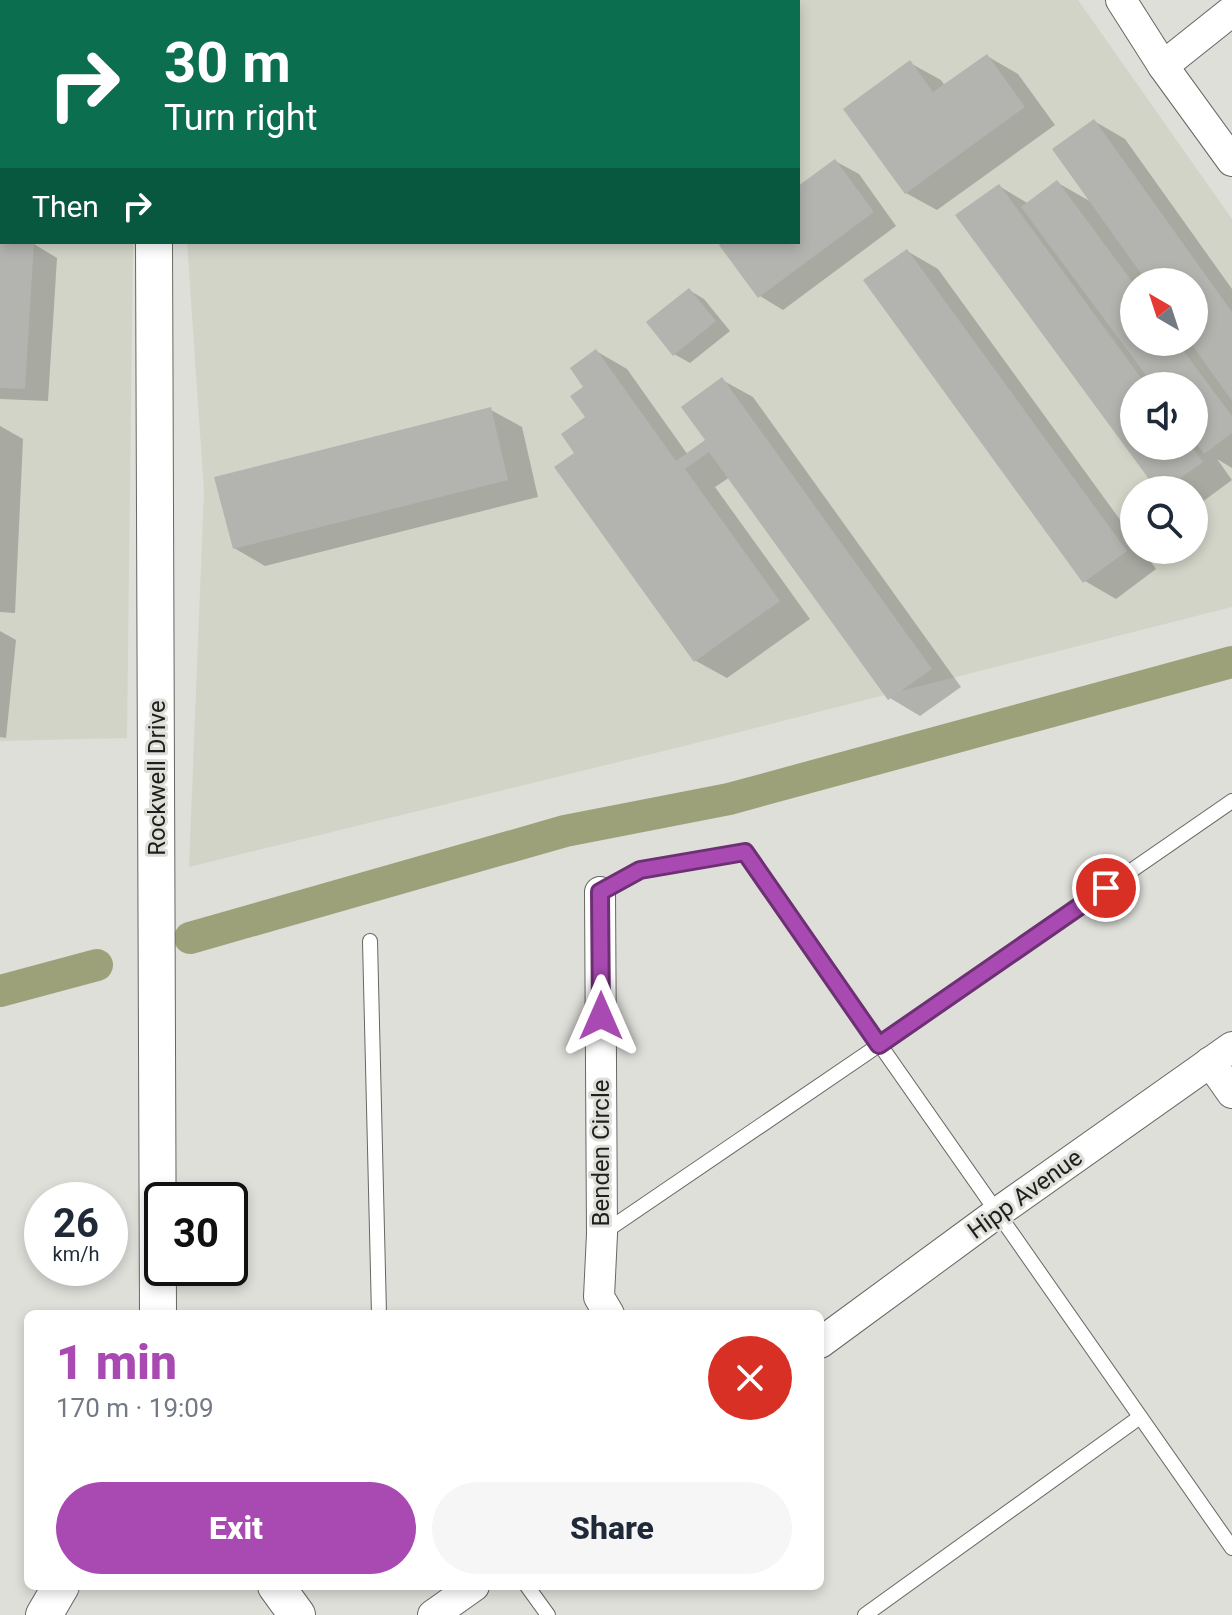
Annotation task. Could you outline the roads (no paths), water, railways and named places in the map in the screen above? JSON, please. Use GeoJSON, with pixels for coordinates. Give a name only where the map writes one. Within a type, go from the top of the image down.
{"type":"FeatureCollection","features":[{"type":"Feature","properties":{"kind":"street"},"geometry":{"type":"LineString","coordinates":[[1121,0],[1163,66],[1232,161]]}},
{"type":"Feature","properties":{"kind":"street"},"geometry":{"type":"LineString","coordinates":[[1163,66],[1232,11]]}},
{"type":"Feature","properties":{"kind":"street","name":"Rockwell Drive"},"geometry":{"type":"LineString","coordinates":[[154,244],[158,1310]]}},
{"type":"Feature","properties":{"kind":"street","name":"Benden Circle"},"geometry":{"type":"LineString","coordinates":[[600,892],[602,1234],[599,1297],[607,1310]]}},
{"type":"Feature","properties":{"kind":"street"},"geometry":{"type":"LineString","coordinates":[[1221,1054],[1232,1093]]}},
{"type":"Feature","properties":{"kind":"street","name":"Hipp Avenue"},"geometry":{"type":"LineString","coordinates":[[824,1340],[1221,1054]]}},
{"type":"Feature","properties":{"kind":"street"},"geometry":{"type":"LineString","coordinates":[[44,1615],[59,1590]]}},
{"type":"Feature","properties":{"kind":"street"},"geometry":{"type":"LineString","coordinates":[[279,1590],[297,1615]]}},
{"type":"Feature","properties":{"kind":"street"},"geometry":{"type":"LineString","coordinates":[[433,1615],[468,1590]]}},
{"type":"Feature","properties":{"kind":"lane"},"geometry":{"type":"LineString","coordinates":[[602,1234],[1232,801]]}},
{"type":"Feature","properties":{"kind":"lane"},"geometry":{"type":"LineString","coordinates":[[600,892],[640,870],[745,852],[1232,1548]]}},
{"type":"Feature","properties":{"kind":"lane"},"geometry":{"type":"LineString","coordinates":[[370,941],[379,1310]]}},
{"type":"Feature","properties":{"kind":"lane"},"geometry":{"type":"LineString","coordinates":[[865,1615],[1140,1417]]}},
{"type":"Feature","properties":{"kind":"lane"},"geometry":{"type":"LineString","coordinates":[[530,1590],[548,1615]]}},
{"type":"Feature","properties":{"kind":"waterway"},"geometry":{"type":"LineString","coordinates":[[190,938],[565,831],[729,799],[1232,662]]}},
{"type":"Feature","properties":{"kind":"waterway"},"geometry":{"type":"LineString","coordinates":[[0,991],[97,965]]}}]}
